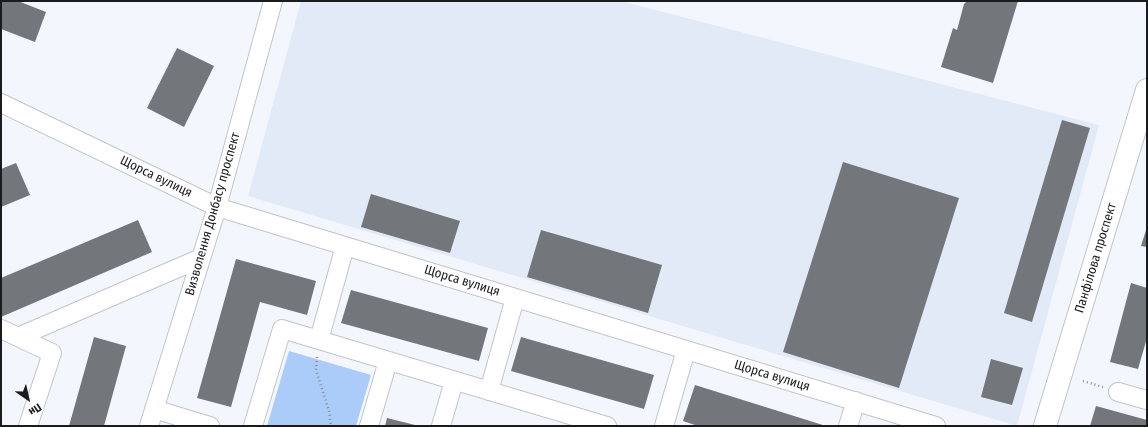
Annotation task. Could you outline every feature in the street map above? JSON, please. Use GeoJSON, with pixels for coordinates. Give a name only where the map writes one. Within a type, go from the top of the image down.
{"type":"FeatureCollection","features":[{"type":"Feature","properties":{"kind":"main road","name":"Панфілова проспект"},"geometry":{"type":"LineString","coordinates":[[1045,426],[1146,99]]}},
{"type":"Feature","properties":{"kind":"street","name":"Визволення Донбасу проспект"},"geometry":{"type":"LineString","coordinates":[[152,418],[217,207],[273,1]]}},
{"type":"Feature","properties":{"kind":"street","name":"Щорса вулиця"},"geometry":{"type":"LineString","coordinates":[[1,103],[217,207],[936,426]]}},
{"type":"Feature","properties":{"kind":"street"},"geometry":{"type":"LineString","coordinates":[[319,340],[345,246]]}},
{"type":"Feature","properties":{"kind":"street"},"geometry":{"type":"LineString","coordinates":[[18,337],[201,258]]}},
{"type":"Feature","properties":{"kind":"street"},"geometry":{"type":"LineString","coordinates":[[489,391],[515,298]]}},
{"type":"Feature","properties":{"kind":"street"},"geometry":{"type":"LineString","coordinates":[[1,329],[52,353],[28,426]]}},
{"type":"Feature","properties":{"kind":"street"},"geometry":{"type":"LineString","coordinates":[[253,426],[282,329],[607,426]]}},
{"type":"Feature","properties":{"kind":"street"},"geometry":{"type":"LineString","coordinates":[[664,426],[686,350]]}},
{"type":"Feature","properties":{"kind":"street"},"geometry":{"type":"LineString","coordinates":[[369,426],[388,361]]}},
{"type":"Feature","properties":{"kind":"street"},"geometry":{"type":"LineString","coordinates":[[442,426],[454,381]]}},
{"type":"Feature","properties":{"kind":"street"},"geometry":{"type":"LineString","coordinates":[[1118,392],[1147,400]]}},
{"type":"Feature","properties":{"kind":"street"},"geometry":{"type":"LineString","coordinates":[[848,426],[856,401]]}},
{"type":"Feature","properties":{"kind":"street"},"geometry":{"type":"LineString","coordinates":[[152,418],[210,426]]}},
{"type":"Feature","properties":{"kind":"path"},"geometry":{"type":"LineString","coordinates":[[319,340],[316,370],[329,411],[331,426]]}},
{"type":"Feature","properties":{"kind":"shaded area"},"geometry":{"type":"Polygon","coordinates":[[[301,1],[621,1],[1099,125],[1017,426],[248,196],[301,1]]]}},
{"type":"Feature","properties":{"kind":"shaded area"},"geometry":{"type":"Polygon","coordinates":[[[289,351],[371,375],[356,426],[267,426],[289,351]]]}},
{"type":"Feature","properties":{"kind":"building"},"geometry":{"type":"Polygon","coordinates":[[[1,1],[18,1],[46,12],[35,42],[1,29],[1,1]]]}},
{"type":"Feature","properties":{"kind":"building"},"geometry":{"type":"Polygon","coordinates":[[[967,1],[1018,1],[993,83],[941,67],[953,28],[957,30],[964,4],[967,1]]]}},
{"type":"Feature","properties":{"kind":"building"},"geometry":{"type":"Polygon","coordinates":[[[177,48],[214,66],[184,127],[147,108],[177,48]]]}},
{"type":"Feature","properties":{"kind":"building"},"geometry":{"type":"Polygon","coordinates":[[[1062,120],[1090,128],[1032,322],[1004,313],[1062,120]]]}},
{"type":"Feature","properties":{"kind":"building"},"geometry":{"type":"Polygon","coordinates":[[[843,162],[959,198],[899,388],[783,352],[843,162]]]}},
{"type":"Feature","properties":{"kind":"building"},"geometry":{"type":"Polygon","coordinates":[[[16,163],[30,195],[1,207],[1,169],[16,163]]]}},
{"type":"Feature","properties":{"kind":"building"},"geometry":{"type":"Polygon","coordinates":[[[371,194],[460,221],[450,253],[361,227],[371,194]]]}},
{"type":"Feature","properties":{"kind":"building"},"geometry":{"type":"Polygon","coordinates":[[[138,220],[152,252],[1,317],[1,278],[138,220]]]}},
{"type":"Feature","properties":{"kind":"building"},"geometry":{"type":"Polygon","coordinates":[[[1147,227],[1147,247],[1141,246],[1147,227]]]}},
{"type":"Feature","properties":{"kind":"building"},"geometry":{"type":"Polygon","coordinates":[[[541,230],[662,265],[648,313],[527,277],[541,230]]]}},
{"type":"Feature","properties":{"kind":"building"},"geometry":{"type":"Polygon","coordinates":[[[236,259],[316,281],[307,315],[260,302],[231,407],[197,398],[236,259]]]}},
{"type":"Feature","properties":{"kind":"building"},"geometry":{"type":"Polygon","coordinates":[[[1131,283],[1147,288],[1147,338],[1138,369],[1110,362],[1131,283]]]}},
{"type":"Feature","properties":{"kind":"building"},"geometry":{"type":"Polygon","coordinates":[[[351,290],[488,328],[479,361],[341,323],[351,290]]]}},
{"type":"Feature","properties":{"kind":"building"},"geometry":{"type":"Polygon","coordinates":[[[94,337],[126,346],[104,426],[69,426],[94,337]]]}},
{"type":"Feature","properties":{"kind":"building"},"geometry":{"type":"Polygon","coordinates":[[[521,337],[654,375],[644,409],[511,371],[521,337]]]}},
{"type":"Feature","properties":{"kind":"building"},"geometry":{"type":"Polygon","coordinates":[[[991,359],[1023,368],[1012,405],[981,397],[991,359]]]}},
{"type":"Feature","properties":{"kind":"building"},"geometry":{"type":"Polygon","coordinates":[[[695,385],[826,426],[698,426],[683,421],[695,385]]]}},
{"type":"Feature","properties":{"kind":"building"},"geometry":{"type":"Polygon","coordinates":[[[1096,406],[1147,420],[1147,426],[1090,426],[1096,406]]]}},
{"type":"Feature","properties":{"kind":"building"},"geometry":{"type":"Polygon","coordinates":[[[387,418],[415,425],[415,426],[385,426],[387,418]]]}}]}
